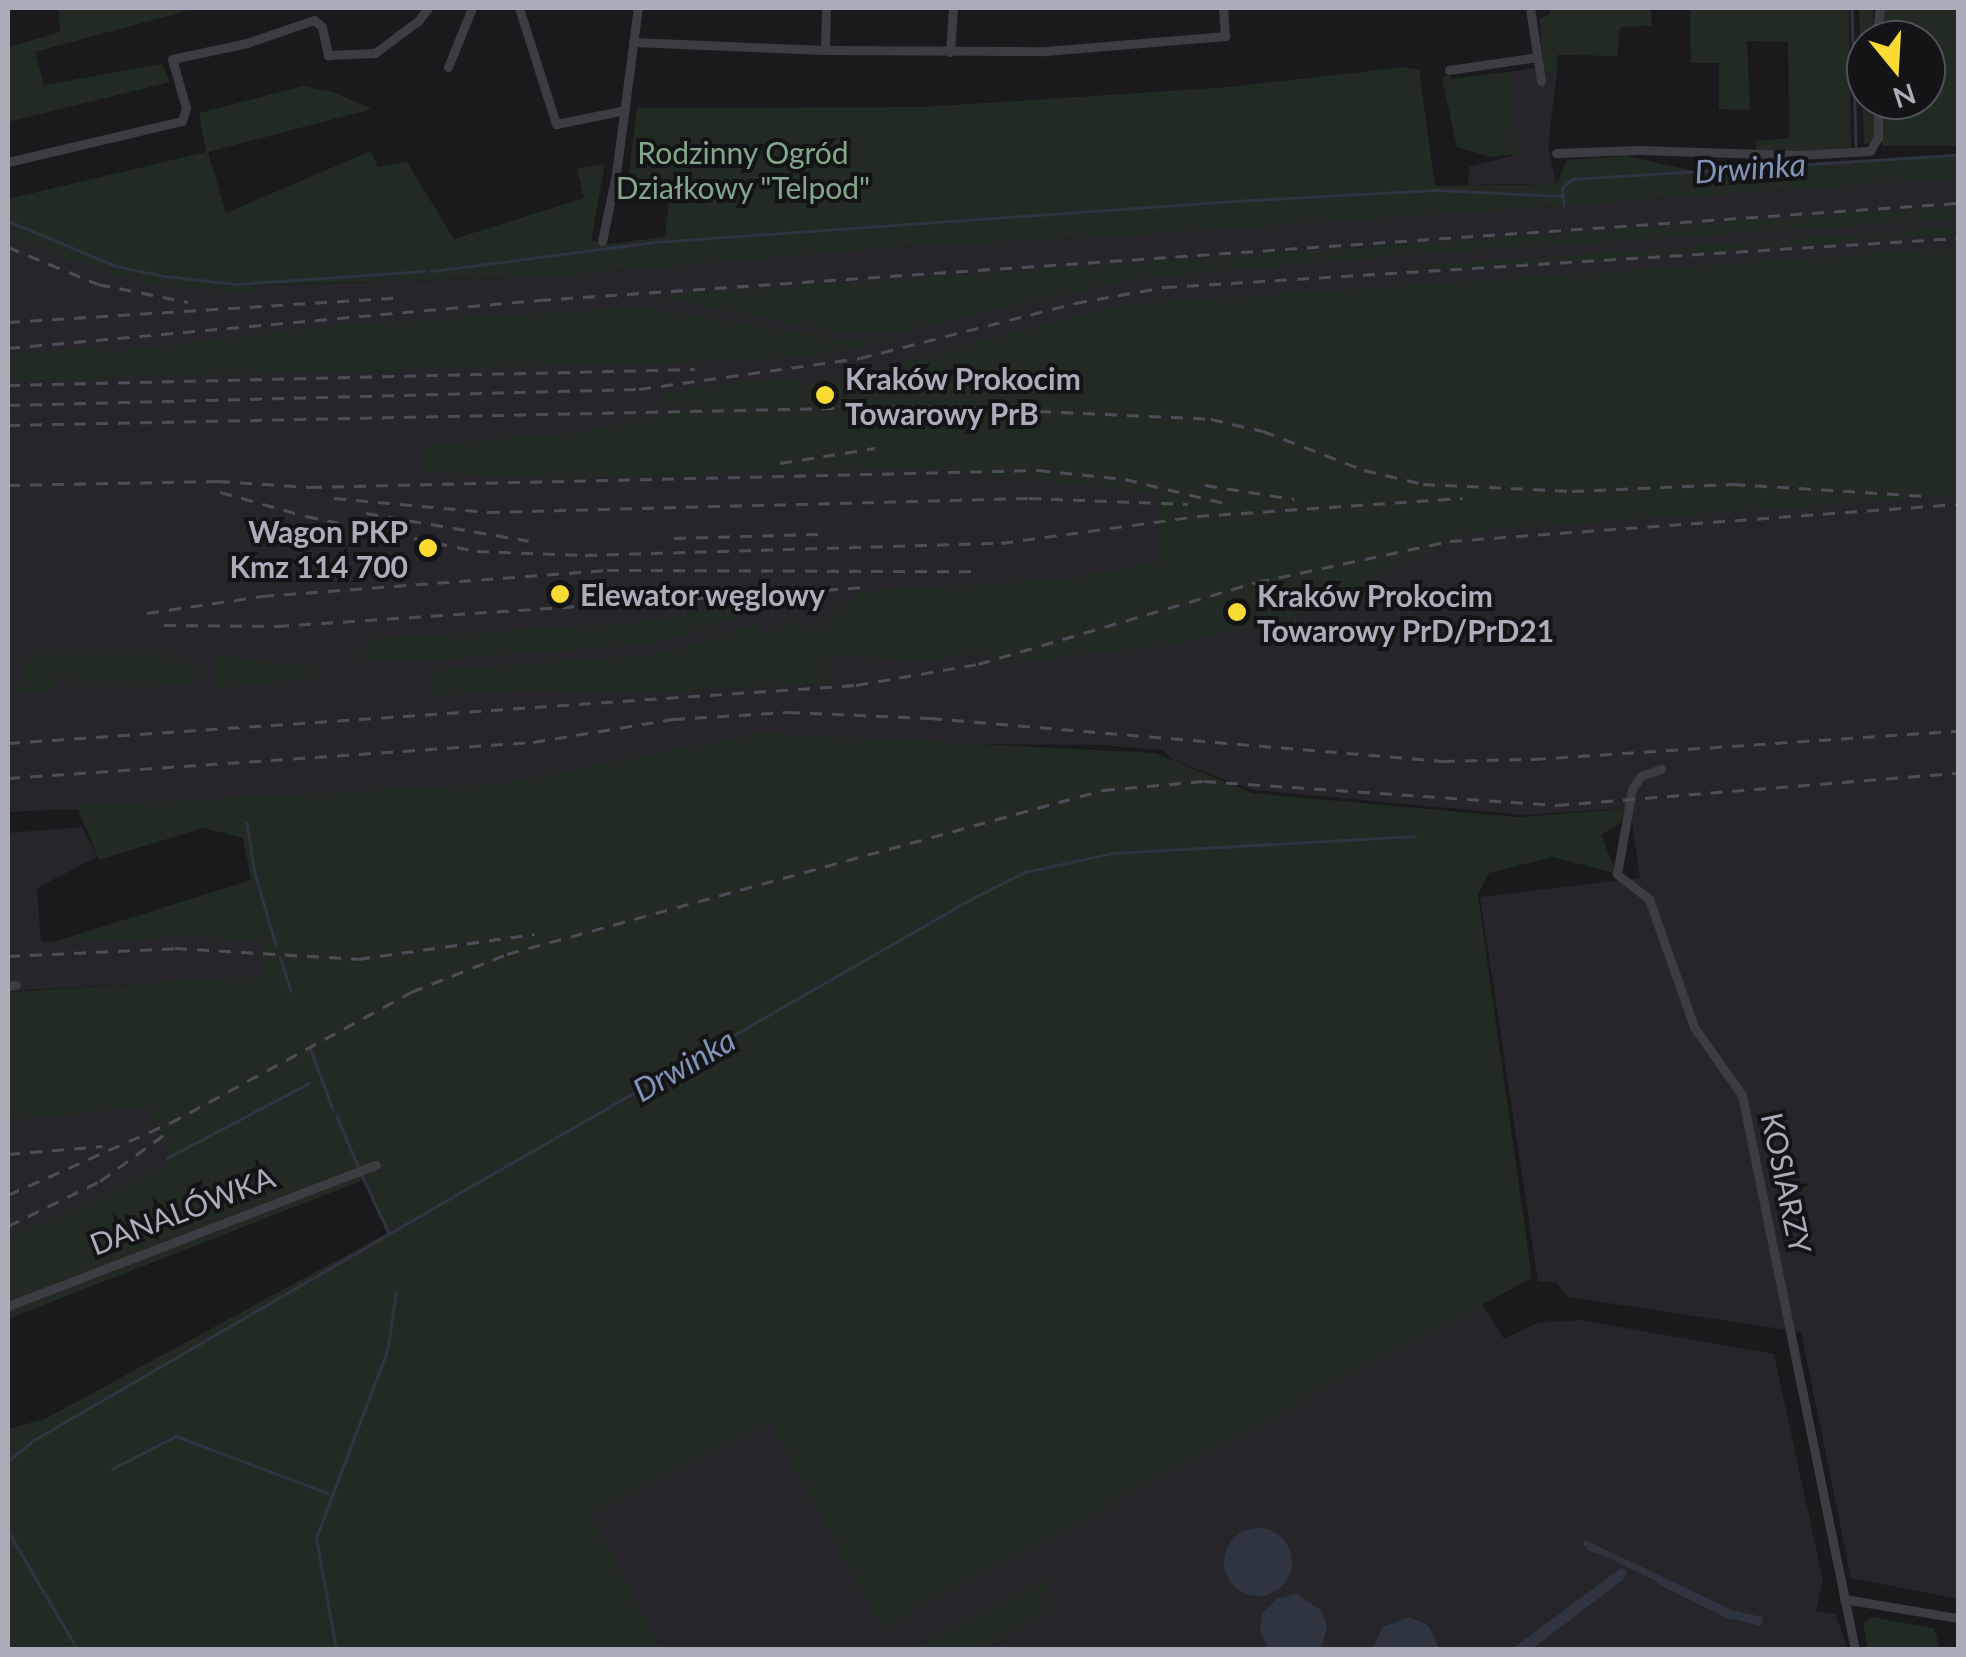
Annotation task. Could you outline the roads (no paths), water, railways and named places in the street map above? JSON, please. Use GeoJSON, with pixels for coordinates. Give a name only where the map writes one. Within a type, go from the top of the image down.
{"type":"FeatureCollection","features":[{"type":"Feature","properties":{"kind":"street"},"geometry":{"type":"LineString","coordinates":[[8,162],[182,121],[186,108],[172,59],[248,43],[314,20],[322,26],[328,55],[375,53],[418,21],[428,8]]}},
{"type":"Feature","properties":{"kind":"street"},"geometry":{"type":"LineString","coordinates":[[448,67],[472,8]]}},
{"type":"Feature","properties":{"kind":"street"},"geometry":{"type":"LineString","coordinates":[[519,8],[556,124],[625,110]]}},
{"type":"Feature","properties":{"kind":"street"},"geometry":{"type":"LineString","coordinates":[[602,242],[638,8]]}},
{"type":"Feature","properties":{"kind":"street"},"geometry":{"type":"LineString","coordinates":[[825,50],[826,8]]}},
{"type":"Feature","properties":{"kind":"street"},"geometry":{"type":"LineString","coordinates":[[950,52],[953,8]]}},
{"type":"Feature","properties":{"kind":"street"},"geometry":{"type":"LineString","coordinates":[[634,42],[825,50],[1046,51],[1225,36],[1223,8]]}},
{"type":"Feature","properties":{"kind":"street"},"geometry":{"type":"LineString","coordinates":[[1530,8],[1541,80]]}},
{"type":"Feature","properties":{"kind":"street"},"geometry":{"type":"LineString","coordinates":[[1449,70],[1537,57]]}},
{"type":"Feature","properties":{"kind":"street"},"geometry":{"type":"LineString","coordinates":[[1556,153],[1639,150],[1798,155],[1870,151],[1878,137],[1878,120]]}},
{"type":"Feature","properties":{"kind":"street","name":"KOSIARZY"},"geometry":{"type":"LineString","coordinates":[[1661,768],[1641,776],[1632,790],[1618,874],[1649,899],[1694,1026],[1742,1095],[1844,1600]]}},
{"type":"Feature","properties":{"kind":"street","name":"DANALÓWKA"},"geometry":{"type":"LineString","coordinates":[[8,1306],[376,1164]]}},
{"type":"Feature","properties":{"kind":"street"},"geometry":{"type":"LineString","coordinates":[[1854,1650],[1844,1600],[1958,1618]]}},
{"type":"Feature","properties":{"kind":"waterway"},"geometry":{"type":"LineString","coordinates":[[1852,8],[1856,146]]}},
{"type":"Feature","properties":{"kind":"waterway","name":"Drwinka"},"geometry":{"type":"LineString","coordinates":[[1564,206],[1562,188],[1572,179],[1958,155]]}},
{"type":"Feature","properties":{"kind":"waterway"},"geometry":{"type":"LineString","coordinates":[[432,271],[656,242],[1234,201],[1436,190],[1562,196]]}},
{"type":"Feature","properties":{"kind":"waterway"},"geometry":{"type":"LineString","coordinates":[[8,221],[116,266],[164,276],[236,284],[425,271]]}},
{"type":"Feature","properties":{"kind":"waterway"},"geometry":{"type":"LineString","coordinates":[[247,823],[255,873],[276,945]]}},
{"type":"Feature","properties":{"kind":"waterway","name":"Drwinka"},"geometry":{"type":"LineString","coordinates":[[8,1461],[34,1440],[468,1188],[969,900],[1025,872],[1113,853],[1415,836]]}},
{"type":"Feature","properties":{"kind":"waterway"},"geometry":{"type":"LineString","coordinates":[[280,957],[291,991]]}},
{"type":"Feature","properties":{"kind":"waterway"},"geometry":{"type":"LineString","coordinates":[[311,1050],[333,1109]]}},
{"type":"Feature","properties":{"kind":"waterway"},"geometry":{"type":"LineString","coordinates":[[167,1158],[309,1083]]}},
{"type":"Feature","properties":{"kind":"waterway"},"geometry":{"type":"LineString","coordinates":[[337,1116],[358,1166]]}},
{"type":"Feature","properties":{"kind":"waterway"},"geometry":{"type":"LineString","coordinates":[[362,1175],[388,1231]]}},
{"type":"Feature","properties":{"kind":"waterway"},"geometry":{"type":"LineString","coordinates":[[336,1650],[316,1538],[387,1351],[396,1292]]}},
{"type":"Feature","properties":{"kind":"waterway"},"geometry":{"type":"LineString","coordinates":[[112,1469],[176,1436],[328,1493]]}},
{"type":"Feature","properties":{"kind":"waterway","name":"Drwinka"},"geometry":{"type":"LineString","coordinates":[[8,1531],[78,1650]]}},
{"type":"Feature","properties":{"kind":"waterway"},"geometry":{"type":"LineString","coordinates":[[1588,1548],[1597,1552]]}},
{"type":"Feature","properties":{"kind":"waterway"},"geometry":{"type":"LineString","coordinates":[[1658,1582],[1731,1618]]}},
{"type":"Feature","properties":{"kind":"railway"},"geometry":{"type":"LineString","coordinates":[[8,348],[539,300],[1958,203]]}},
{"type":"Feature","properties":{"kind":"railway"},"geometry":{"type":"LineString","coordinates":[[8,405],[639,389],[860,358],[1075,303],[1165,287],[1958,238]]}},
{"type":"Feature","properties":{"kind":"railway"},"geometry":{"type":"LineString","coordinates":[[8,247],[98,284],[188,302]]}},
{"type":"Feature","properties":{"kind":"railway"},"geometry":{"type":"LineString","coordinates":[[8,322],[402,297]]}},
{"type":"Feature","properties":{"kind":"railway"},"geometry":{"type":"LineString","coordinates":[[8,385],[695,369]]}},
{"type":"Feature","properties":{"kind":"railway"},"geometry":{"type":"LineString","coordinates":[[8,425],[929,406],[1211,419],[1263,431],[1364,470],[1423,484],[1572,491],[1733,484],[1926,496]]}},
{"type":"Feature","properties":{"kind":"railway"},"geometry":{"type":"LineString","coordinates":[[780,463],[875,448]]}},
{"type":"Feature","properties":{"kind":"railway"},"geometry":{"type":"LineString","coordinates":[[8,485],[218,481],[310,487],[1038,470],[1125,479],[1224,503]]}},
{"type":"Feature","properties":{"kind":"railway"},"geometry":{"type":"LineString","coordinates":[[1205,485],[1294,499]]}},
{"type":"Feature","properties":{"kind":"railway"},"geometry":{"type":"LineString","coordinates":[[220,492],[306,516],[477,551],[585,555],[1001,543],[1197,516],[1462,498]]}},
{"type":"Feature","properties":{"kind":"railway"},"geometry":{"type":"LineString","coordinates":[[334,498],[488,512],[1029,498],[1188,504]]}},
{"type":"Feature","properties":{"kind":"railway"},"geometry":{"type":"LineString","coordinates":[[8,743],[856,685],[978,664],[1257,582],[1450,541],[1958,504]]}},
{"type":"Feature","properties":{"kind":"railway"},"geometry":{"type":"LineString","coordinates":[[366,513],[529,541]]}},
{"type":"Feature","properties":{"kind":"railway"},"geometry":{"type":"LineString","coordinates":[[674,538],[818,534]]}},
{"type":"Feature","properties":{"kind":"railway"},"geometry":{"type":"LineString","coordinates":[[147,613],[262,596],[607,570],[976,571]]}},
{"type":"Feature","properties":{"kind":"railway"},"geometry":{"type":"LineString","coordinates":[[164,625],[277,626],[867,587]]}},
{"type":"Feature","properties":{"kind":"railway"},"geometry":{"type":"LineString","coordinates":[[8,778],[533,742],[673,719],[788,712],[930,718],[1443,761],[1534,759],[1958,731]]}},
{"type":"Feature","properties":{"kind":"railway"},"geometry":{"type":"LineString","coordinates":[[8,1195],[170,1123],[411,992],[507,954],[1103,790],[1204,781],[1557,805],[1958,773]]}},
{"type":"Feature","properties":{"kind":"railway"},"geometry":{"type":"LineString","coordinates":[[8,956],[175,948],[358,959],[534,934]]}},
{"type":"Feature","properties":{"kind":"railway"},"geometry":{"type":"LineString","coordinates":[[8,1226],[100,1181],[165,1134]]}},
{"type":"Feature","properties":{"kind":"railway"},"geometry":{"type":"LineString","coordinates":[[8,1154],[103,1146]]}},
{"type":"Feature","properties":{"kind":"place","name":"Kraków Prokocim Towarowy PrB"},"geometry":{"type":"Point","coordinates":[825,395]}},
{"type":"Feature","properties":{"kind":"place","name":"Wagon PKP Kmz 114 700"},"geometry":{"type":"Point","coordinates":[428,548]}},
{"type":"Feature","properties":{"kind":"place","name":"Elewator węglowy"},"geometry":{"type":"Point","coordinates":[560,594]}},
{"type":"Feature","properties":{"kind":"place","name":"Kraków Prokocim Towarowy PrD/PrD21"},"geometry":{"type":"Point","coordinates":[1237,612]}},
{"type":"Feature","properties":{"kind":"park label","name":"Rodzinny Ogród Działkowy \"Telpod\""},"geometry":{"type":"Point","coordinates":[743,169]}}]}
